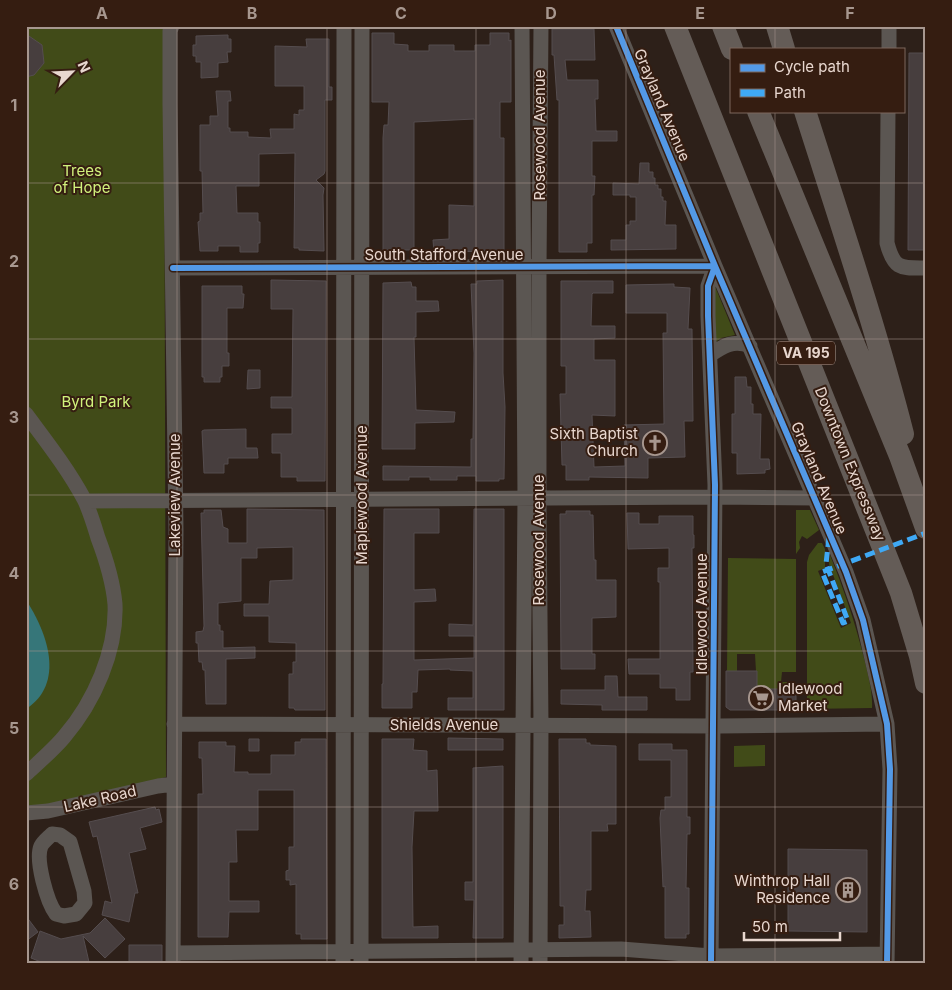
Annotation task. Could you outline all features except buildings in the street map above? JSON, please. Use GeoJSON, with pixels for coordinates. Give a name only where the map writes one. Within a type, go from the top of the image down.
{"type":"FeatureCollection","features":[{"type":"Feature","properties":{"kind":"highway","name":"Downtown Expressway"},"geometry":{"type":"LineString","coordinates":[[675,26],[892,568],[920,656],[926,683]]}},
{"type":"Feature","properties":{"kind":"highway"},"geometry":{"type":"LineString","coordinates":[[723,26],[732,48]]}},
{"type":"Feature","properties":{"kind":"highway"},"geometry":{"type":"LineString","coordinates":[[777,26],[784,48]]}},
{"type":"Feature","properties":{"kind":"highway","name":"VA 195"},"geometry":{"type":"LineString","coordinates":[[758,112],[900,456],[926,528]]}},
{"type":"Feature","properties":{"kind":"highway"},"geometry":{"type":"LineString","coordinates":[[805,112],[892,391],[926,520]]}},
{"type":"Feature","properties":{"kind":"street","name":"Lakeview Avenue"},"geometry":{"type":"LineString","coordinates":[[172,26],[170,31],[170,104],[176,500],[173,958]]}},
{"type":"Feature","properties":{"kind":"street","name":"Maplewood Avenue"},"geometry":{"type":"LineString","coordinates":[[343,958],[344,26]]}},
{"type":"Feature","properties":{"kind":"street","name":"Maplewood Avenue"},"geometry":{"type":"LineString","coordinates":[[361,958],[362,26]]}},
{"type":"Feature","properties":{"kind":"street","name":"Rosewood Avenue"},"geometry":{"type":"LineString","coordinates":[[522,26],[523,267],[541,725],[540,957]]}},
{"type":"Feature","properties":{"kind":"street","name":"Rosewood Avenue"},"geometry":{"type":"LineString","coordinates":[[521,957],[523,725],[539,267],[541,26]]}},
{"type":"Feature","properties":{"kind":"street","name":"Grayland Avenue"},"geometry":{"type":"LineString","coordinates":[[616,26],[846,572],[863,620],[875,663],[887,724],[890,769],[887,959]]}},
{"type":"Feature","properties":{"kind":"street"},"geometry":{"type":"LineString","coordinates":[[888,48],[889,26]]}},
{"type":"Feature","properties":{"kind":"street"},"geometry":{"type":"LineString","coordinates":[[888,112],[887,243],[894,263],[909,268],[926,268]]}},
{"type":"Feature","properties":{"kind":"street","name":"South Stafford Avenue"},"geometry":{"type":"LineString","coordinates":[[173,268],[716,266]]}},
{"type":"Feature","properties":{"kind":"street","name":"Idlewood Avenue"},"geometry":{"type":"LineString","coordinates":[[711,960],[714,497],[708,286],[716,266]]}},
{"type":"Feature","properties":{"kind":"street"},"geometry":{"type":"LineString","coordinates":[[710,355],[732,343],[743,343],[750,346]]}},
{"type":"Feature","properties":{"kind":"street"},"geometry":{"type":"LineString","coordinates":[[26,414],[85,501],[104,552],[114,603],[112,639],[104,667],[92,696],[76,722],[52,751],[26,774]]}},
{"type":"Feature","properties":{"kind":"street"},"geometry":{"type":"LineString","coordinates":[[85,501],[815,498]]}},
{"type":"Feature","properties":{"kind":"street","name":"Shields Avenue"},"geometry":{"type":"LineString","coordinates":[[174,724],[714,726],[887,724]]}},
{"type":"Feature","properties":{"kind":"street","name":"Lake Road"},"geometry":{"type":"LineString","coordinates":[[26,813],[48,811],[174,784]]}},
{"type":"Feature","properties":{"kind":"street"},"geometry":{"type":"LineString","coordinates":[[48,811],[52,834]]}},
{"type":"Feature","properties":{"kind":"street"},"geometry":{"type":"LineString","coordinates":[[52,834],[60,835],[70,842],[84,897],[84,903],[76,914],[64,916],[56,914],[51,907],[39,856],[42,845],[52,834]]}},
{"type":"Feature","properties":{"kind":"street"},"geometry":{"type":"LineString","coordinates":[[173,958],[540,957],[621,950],[711,960],[887,959]]}},
{"type":"Feature","properties":{"kind":"green space","name":"Byrd Park"},"geometry":{"type":"Polygon","coordinates":[[[26,26],[164,26],[166,777],[26,816],[26,26]]]}},
{"type":"Feature","properties":{"kind":"green space"},"geometry":{"type":"Polygon","coordinates":[[[712,279],[735,335],[721,338],[712,345],[712,279]]]}},
{"type":"Feature","properties":{"kind":"green space"},"geometry":{"type":"Polygon","coordinates":[[[796,510],[810,510],[819,530],[807,539],[802,536],[799,542],[800,548],[796,554],[796,510]]]}},
{"type":"Feature","properties":{"kind":"green space"},"geometry":{"type":"Polygon","coordinates":[[[818,543],[822,543],[825,549],[825,568],[818,571],[841,628],[851,623],[829,564],[830,555],[849,606],[869,677],[872,708],[807,709],[807,562],[809,555],[818,543]]]}},
{"type":"Feature","properties":{"kind":"green space"},"geometry":{"type":"Polygon","coordinates":[[[728,558],[796,559],[796,672],[782,672],[781,682],[793,682],[793,689],[757,689],[755,654],[737,654],[737,671],[727,671],[728,558]]]}},
{"type":"Feature","properties":{"kind":"green space"},"geometry":{"type":"Polygon","coordinates":[[[765,745],[765,766],[734,767],[734,746],[765,745]]]}},
{"type":"Feature","properties":{"kind":"water"},"geometry":{"type":"Polygon","coordinates":[[[26,600],[34,613],[46,642],[49,672],[46,686],[38,698],[26,709],[26,600]]]}},
{"type":"Feature","properties":{"kind":"marked path"},"geometry":{"type":"LineString","coordinates":[[829,537],[826,564],[848,621],[843,623],[822,572],[926,533]]}},
{"type":"Feature","properties":{"kind":"cycle path"},"geometry":{"type":"LineString","coordinates":[[616,26],[715,266],[846,572],[863,620],[887,724],[890,769],[887,964]]}},
{"type":"Feature","properties":{"kind":"cycle path"},"geometry":{"type":"LineString","coordinates":[[173,268],[715,266],[708,286],[715,485],[711,964]]}},
{"type":"Feature","properties":{"kind":"place","name":"Sixth Baptist Church"},"geometry":{"type":"Point","coordinates":[655,443]}},
{"type":"Feature","properties":{"kind":"place","name":"Idlewood Market"},"geometry":{"type":"Point","coordinates":[761,698]}},
{"type":"Feature","properties":{"kind":"place","name":"Winthrop Hall Residence"},"geometry":{"type":"Point","coordinates":[848,890]}},
{"type":"Feature","properties":{"kind":"park label","name":"Trees of Hope"},"geometry":{"type":"Point","coordinates":[82,180]}}]}
